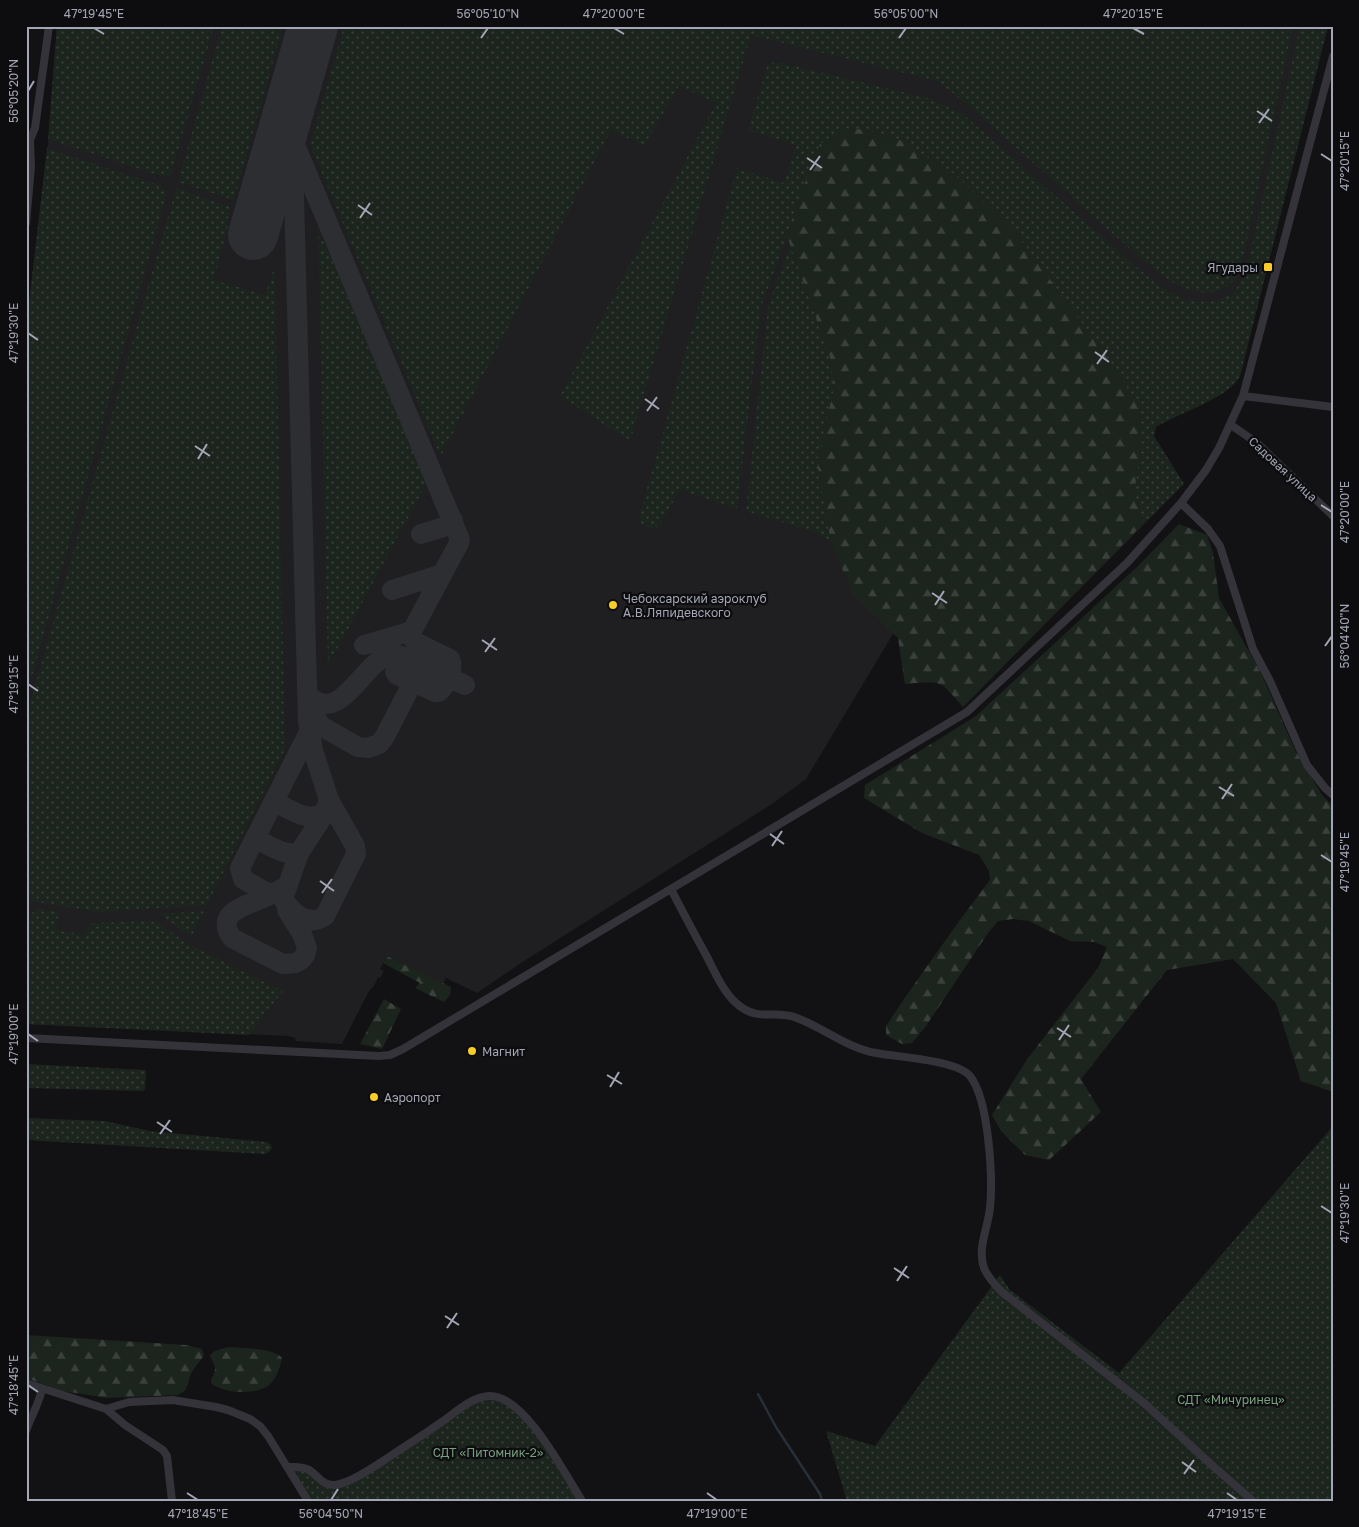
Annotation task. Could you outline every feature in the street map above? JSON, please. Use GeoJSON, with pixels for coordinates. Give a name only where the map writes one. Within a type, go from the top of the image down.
{"type":"FeatureCollection","features":[{"type":"Feature","properties":{"kind":"street"},"geometry":{"type":"LineString","coordinates":[[26,223],[31,167],[30,140],[35,128],[49,26]]}},
{"type":"Feature","properties":{"kind":"street"},"geometry":{"type":"LineString","coordinates":[[26,1038],[379,1056],[390,1054],[403,1049],[968,712],[1127,564],[1181,503],[1206,470],[1230,425],[1242,396],[1333,56]]}},
{"type":"Feature","properties":{"kind":"street"},"geometry":{"type":"LineString","coordinates":[[1242,396],[1333,407]]}},
{"type":"Feature","properties":{"kind":"street","name":"Садовая улица"},"geometry":{"type":"LineString","coordinates":[[1230,425],[1257,443],[1333,516]]}},
{"type":"Feature","properties":{"kind":"street"},"geometry":{"type":"LineString","coordinates":[[1181,503],[1208,528],[1220,546],[1253,649],[1274,689],[1307,765],[1333,796]]}},
{"type":"Feature","properties":{"kind":"street"},"geometry":{"type":"LineString","coordinates":[[670,889],[724,989],[737,1003],[749,1012],[766,1016],[784,1015],[796,1018],[860,1049],[874,1053],[948,1064],[970,1075],[977,1089],[988,1134],[992,1177],[990,1210],[983,1237],[982,1257],[984,1268],[990,1278],[1002,1292],[1144,1403],[1253,1501]]}},
{"type":"Feature","properties":{"kind":"street"},"geometry":{"type":"LineString","coordinates":[[26,1383],[106,1409],[163,1450],[167,1456],[172,1501]]}},
{"type":"Feature","properties":{"kind":"street"},"geometry":{"type":"LineString","coordinates":[[26,1431],[39,1402],[42,1389]]}},
{"type":"Feature","properties":{"kind":"street"},"geometry":{"type":"LineString","coordinates":[[288,1467],[306,1468],[322,1482],[329,1485],[344,1483],[384,1460],[461,1407],[489,1396],[499,1398],[517,1408],[528,1419],[550,1449],[582,1501]]}},
{"type":"Feature","properties":{"kind":"street"},"geometry":{"type":"LineString","coordinates":[[106,1409],[129,1402],[173,1400],[228,1410],[250,1419],[260,1426],[276,1446],[308,1501]]}},
{"type":"Feature","properties":{"kind":"shaded area"},"geometry":{"type":"Polygon","coordinates":[[[57,26],[1328,26],[1240,376],[1224,393],[1156,427],[1154,436],[1184,484],[963,707],[943,685],[933,682],[905,684],[898,638],[893,634],[806,779],[772,804],[524,961],[477,993],[446,978],[443,984],[387,956],[380,969],[384,971],[369,991],[342,1044],[296,1041],[295,1038],[289,1036],[26,1024],[26,329],[48,144],[57,26]]]}},
{"type":"Feature","properties":{"kind":"green space"},"geometry":{"type":"Polygon","coordinates":[[[57,26],[214,26],[171,175],[164,177],[48,139],[57,26]]]}},
{"type":"Feature","properties":{"kind":"green space"},"geometry":{"type":"Polygon","coordinates":[[[222,26],[283,26],[234,200],[178,182],[222,26]]]}},
{"type":"Feature","properties":{"kind":"green space"},"geometry":{"type":"Polygon","coordinates":[[[344,26],[1293,26],[1243,258],[1237,276],[1229,286],[1207,293],[1187,290],[1170,281],[1139,257],[969,106],[937,81],[751,35],[631,438],[628,440],[560,396],[716,103],[679,86],[644,146],[611,130],[442,454],[439,453],[310,145],[344,26]]]}},
{"type":"Feature","properties":{"kind":"green space"},"geometry":{"type":"Polygon","coordinates":[[[1300,26],[1328,26],[1240,376],[1234,384],[1215,398],[1156,426],[1154,436],[1184,484],[1144,523],[1134,493],[1142,439],[1140,407],[1100,348],[1018,236],[955,175],[900,140],[867,130],[797,203],[761,307],[737,509],[680,490],[661,523],[655,529],[644,526],[638,521],[737,168],[784,183],[796,145],[748,130],[767,67],[770,63],[777,62],[928,98],[963,114],[1133,264],[1163,288],[1184,300],[1206,302],[1233,294],[1243,278],[1249,259],[1300,26]]]}},
{"type":"Feature","properties":{"kind":"green space"},"geometry":{"type":"Polygon","coordinates":[[[843,128],[867,130],[900,140],[955,175],[1018,236],[1100,348],[1140,407],[1142,439],[1134,493],[1144,523],[963,707],[949,691],[939,684],[926,682],[905,684],[898,638],[853,594],[831,543],[817,462],[834,388],[830,357],[787,236],[797,203],[820,144],[843,128]]]}},
{"type":"Feature","properties":{"kind":"green space"},"geometry":{"type":"Polygon","coordinates":[[[47,148],[162,186],[167,193],[26,698],[26,329],[47,148]]]}},
{"type":"Feature","properties":{"kind":"green space"},"geometry":{"type":"Polygon","coordinates":[[[176,188],[231,207],[214,280],[265,295],[275,266],[285,749],[207,905],[96,912],[32,901],[26,905],[26,718],[176,188]]]}},
{"type":"Feature","properties":{"kind":"green space"},"geometry":{"type":"Polygon","coordinates":[[[318,228],[427,483],[328,666],[318,228]]]}},
{"type":"Feature","properties":{"kind":"green space"},"geometry":{"type":"Polygon","coordinates":[[[790,245],[830,357],[834,388],[817,462],[831,543],[818,533],[746,511],[768,306],[790,245]]]}},
{"type":"Feature","properties":{"kind":"green space"},"geometry":{"type":"Polygon","coordinates":[[[1179,524],[1207,535],[1213,553],[1219,598],[1262,675],[1295,750],[1322,795],[1333,806],[1333,1092],[1301,1081],[1276,1003],[1233,959],[1167,970],[1081,1079],[1101,1112],[1049,1160],[1025,1155],[1001,1131],[992,1115],[1028,1058],[1098,968],[1107,947],[1094,942],[1070,941],[1029,921],[1013,919],[998,921],[926,1026],[912,1043],[902,1044],[886,1035],[886,1026],[906,996],[990,880],[989,871],[979,855],[922,833],[864,798],[865,785],[976,716],[1138,566],[1179,524]]]}},
{"type":"Feature","properties":{"kind":"green space"},"geometry":{"type":"Polygon","coordinates":[[[39,908],[59,912],[56,929],[84,935],[92,923],[150,921],[160,924],[188,944],[283,991],[249,1035],[26,1024],[26,917],[39,908]]]}},
{"type":"Feature","properties":{"kind":"green space"},"geometry":{"type":"Polygon","coordinates":[[[204,911],[191,937],[160,914],[204,911]]]}},
{"type":"Feature","properties":{"kind":"green space"},"geometry":{"type":"Polygon","coordinates":[[[387,956],[451,987],[450,995],[444,1002],[415,988],[420,983],[383,963],[387,956]]]}},
{"type":"Feature","properties":{"kind":"green space"},"geometry":{"type":"Polygon","coordinates":[[[384,999],[401,1009],[382,1049],[360,1044],[384,999]]]}},
{"type":"Feature","properties":{"kind":"green space"},"geometry":{"type":"Polygon","coordinates":[[[26,1064],[146,1070],[145,1089],[143,1091],[26,1088],[26,1064]]]}},
{"type":"Feature","properties":{"kind":"green space"},"geometry":{"type":"Polygon","coordinates":[[[26,1118],[105,1121],[149,1131],[266,1142],[272,1148],[264,1154],[26,1140],[26,1118]]]}},
{"type":"Feature","properties":{"kind":"green space","name":"СДТ «Мичуринец»"},"geometry":{"type":"Polygon","coordinates":[[[1333,1126],[1333,1501],[847,1501],[826,1431],[875,1446],[1000,1275],[1010,1290],[1119,1373],[1333,1126]]]}},
{"type":"Feature","properties":{"kind":"green space"},"geometry":{"type":"Polygon","coordinates":[[[26,1335],[186,1345],[202,1349],[204,1355],[192,1372],[187,1387],[178,1395],[107,1398],[63,1391],[26,1378],[26,1335]]]}},
{"type":"Feature","properties":{"kind":"green space"},"geometry":{"type":"Polygon","coordinates":[[[228,1347],[272,1352],[282,1358],[279,1370],[268,1386],[255,1391],[239,1392],[217,1387],[211,1383],[215,1365],[210,1355],[215,1351],[228,1347]]]}},
{"type":"Feature","properties":{"kind":"green space","name":"СДТ «Питомник-2»"},"geometry":{"type":"Polygon","coordinates":[[[497,1399],[527,1420],[581,1501],[310,1501],[292,1470],[300,1469],[335,1486],[463,1409],[481,1400],[497,1399]]]}},
{"type":"Feature","properties":{"kind":"waterway"},"geometry":{"type":"LineString","coordinates":[[758,1394],[776,1427],[820,1494],[822,1501]]}},
{"type":"Feature","properties":{"kind":"taxiway"},"geometry":{"type":"LineString","coordinates":[[292,97],[289,116],[294,196],[308,722],[313,750],[329,800],[323,816],[299,853],[283,899],[295,913],[306,919],[312,920],[325,916],[356,854],[355,846],[329,800]]}},
{"type":"Feature","properties":{"kind":"taxiway"},"geometry":{"type":"LineString","coordinates":[[296,147],[460,541],[411,636],[415,642],[450,659],[451,672],[449,677],[447,681],[439,692],[436,692],[397,675],[395,672],[399,663],[406,659],[465,685]]}},
{"type":"Feature","properties":{"kind":"taxiway"},"geometry":{"type":"LineString","coordinates":[[421,534],[447,526],[453,520]]}},
{"type":"Feature","properties":{"kind":"taxiway"},"geometry":{"type":"LineString","coordinates":[[392,590],[442,574]]}},
{"type":"Feature","properties":{"kind":"taxiway"},"geometry":{"type":"LineString","coordinates":[[364,645],[412,631]]}},
{"type":"Feature","properties":{"kind":"taxiway"},"geometry":{"type":"LineString","coordinates":[[307,694],[321,703],[334,702],[346,694],[380,659],[392,654],[405,658],[410,663],[412,669],[413,682],[384,738],[379,744],[368,748],[358,747],[321,726],[308,705]]}},
{"type":"Feature","properties":{"kind":"taxiway"},"geometry":{"type":"LineString","coordinates":[[273,893],[267,893],[243,879],[240,868],[309,732]]}},
{"type":"Feature","properties":{"kind":"taxiway"},"geometry":{"type":"LineString","coordinates":[[274,801],[306,816],[320,815],[326,811]]}},
{"type":"Feature","properties":{"kind":"taxiway"},"geometry":{"type":"LineString","coordinates":[[255,838],[287,853],[299,853]]}},
{"type":"Feature","properties":{"kind":"taxiway"},"geometry":{"type":"LineString","coordinates":[[287,886],[234,912],[229,916],[227,929],[232,938],[283,964],[295,963],[301,960],[307,948],[302,934],[287,910]]}},
{"type":"Feature","properties":{"kind":"runway"},"geometry":{"type":"LineString","coordinates":[[253,235],[313,26]]}},
{"type":"Feature","properties":{"kind":"place","name":"Ягудары"},"geometry":{"type":"Point","coordinates":[1268,267]}},
{"type":"Feature","properties":{"kind":"place","name":"Чебоксарский аэроклуб А.В.Ляпидевского"},"geometry":{"type":"Point","coordinates":[613,605]}},
{"type":"Feature","properties":{"kind":"place","name":"Магнит"},"geometry":{"type":"Point","coordinates":[472,1051]}},
{"type":"Feature","properties":{"kind":"place","name":"Аэропорт"},"geometry":{"type":"Point","coordinates":[374,1097]}}]}
